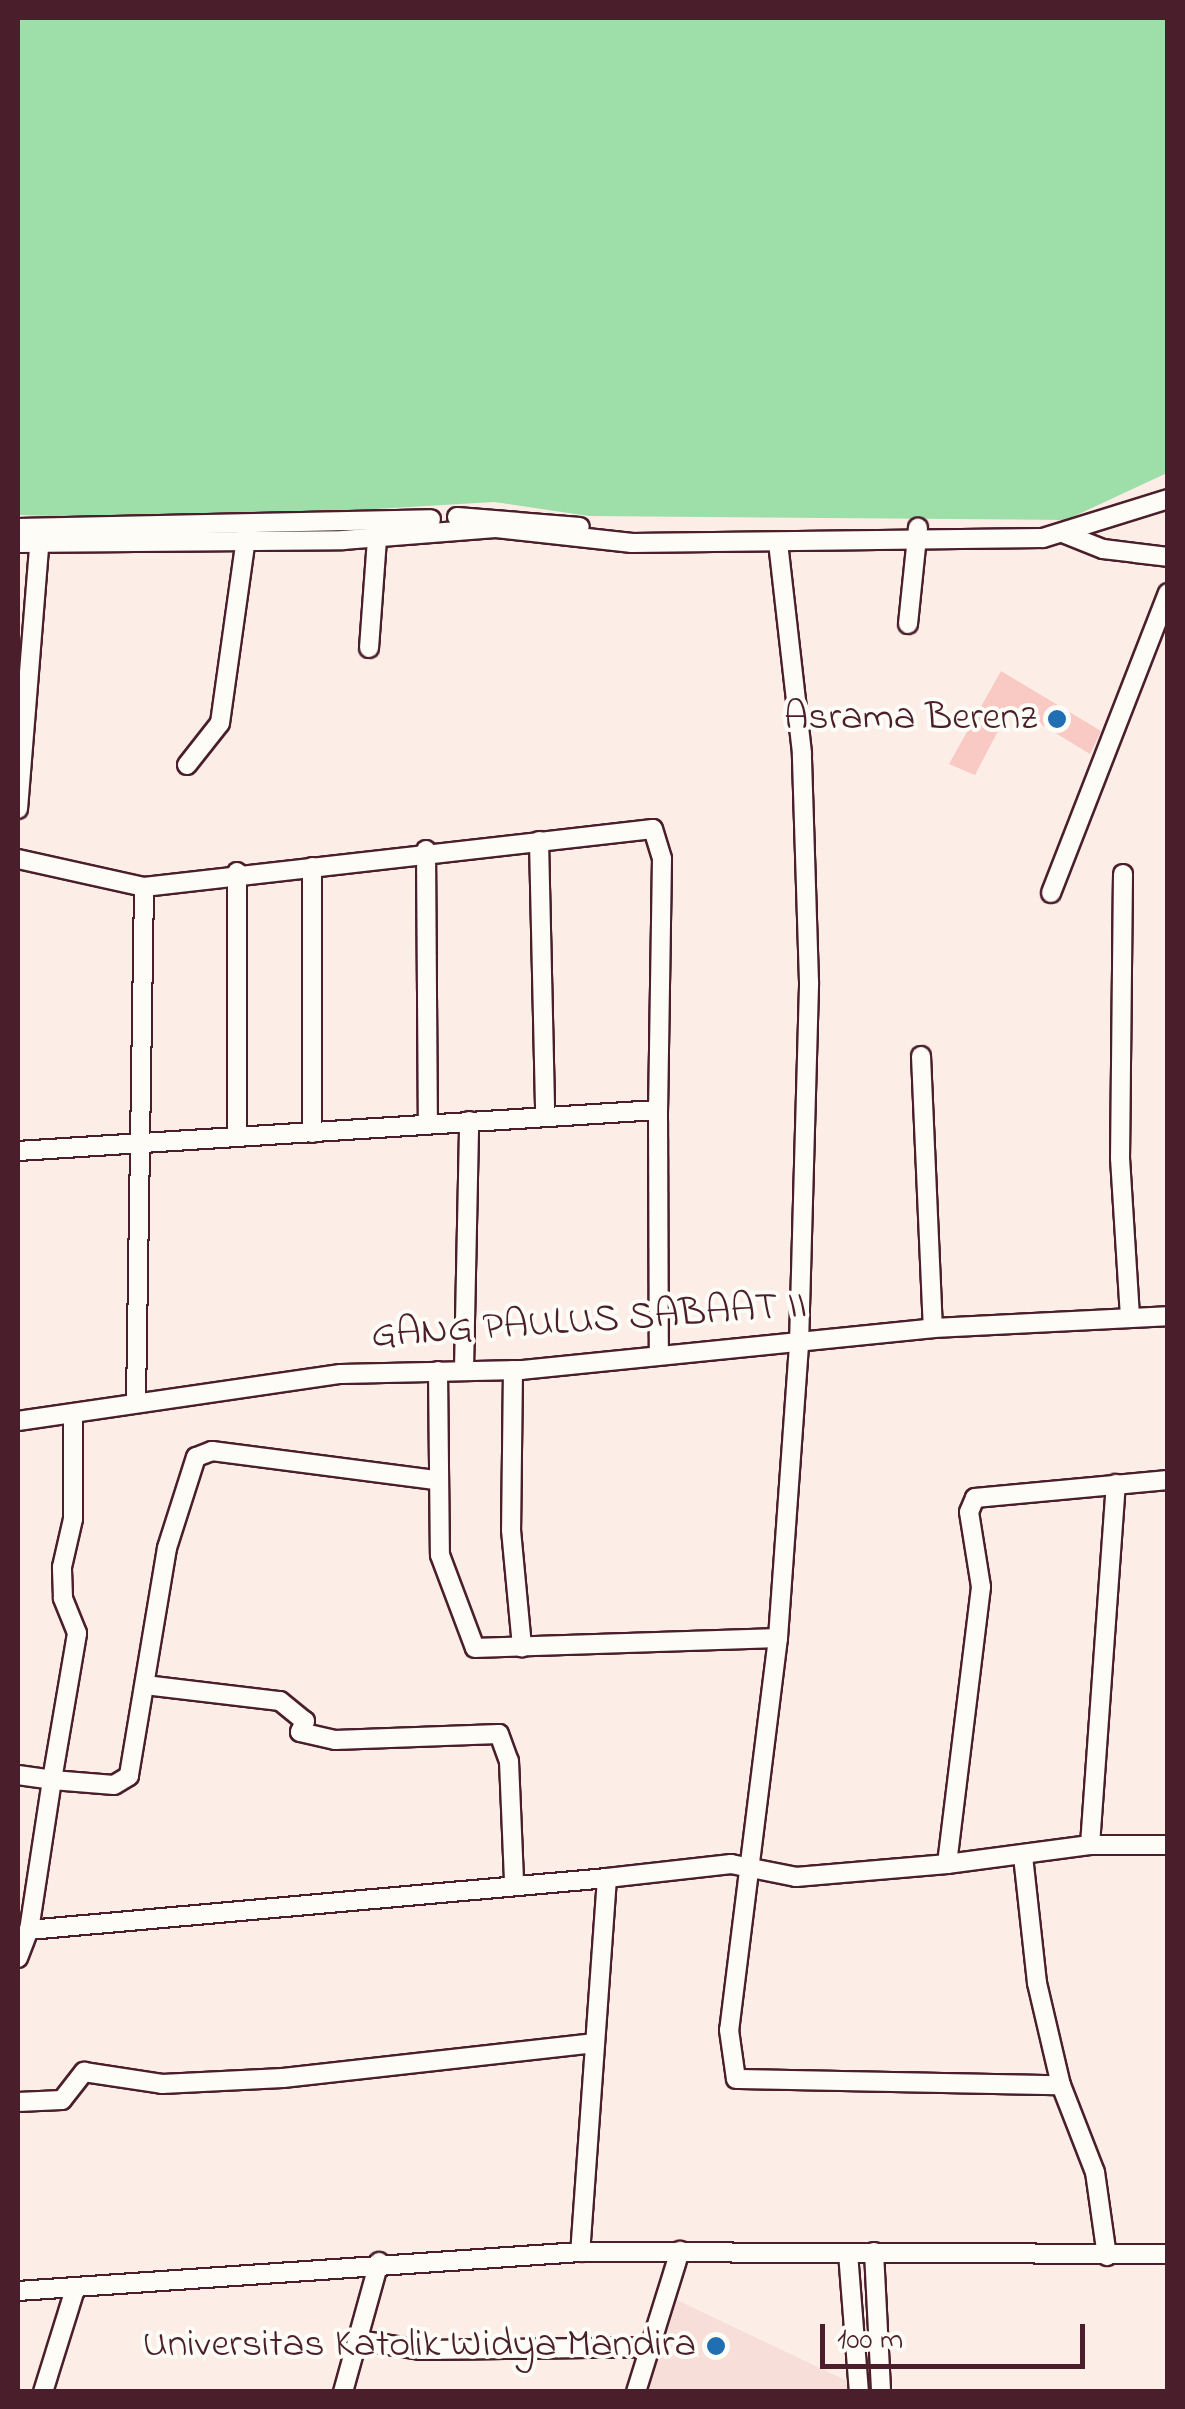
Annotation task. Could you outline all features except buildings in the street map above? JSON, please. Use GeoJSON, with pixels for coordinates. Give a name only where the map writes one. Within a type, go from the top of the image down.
{"type":"FeatureCollection","features":[{"type":"Feature","properties":{"kind":"street"},"geometry":{"type":"LineString","coordinates":[[247,535],[492,515],[630,531],[1063,531],[1168,495]]}},
{"type":"Feature","properties":{"kind":"street"},"geometry":{"type":"LineString","coordinates":[[18,528],[40,536]]}},
{"type":"Feature","properties":{"kind":"street"},"geometry":{"type":"LineString","coordinates":[[18,542],[40,536],[378,538],[496,528],[632,544],[778,542],[918,533]]}},
{"type":"Feature","properties":{"kind":"street"},"geometry":{"type":"LineString","coordinates":[[1063,531],[1103,550],[1168,557]]}},
{"type":"Feature","properties":{"kind":"street"},"geometry":{"type":"LineString","coordinates":[[908,624],[918,533]]}},
{"type":"Feature","properties":{"kind":"street"},"geometry":{"type":"LineString","coordinates":[[186,765],[220,723],[247,535]]}},
{"type":"Feature","properties":{"kind":"street"},"geometry":{"type":"LineString","coordinates":[[18,809],[24,687],[40,536]]}},
{"type":"Feature","properties":{"kind":"street"},"geometry":{"type":"LineString","coordinates":[[369,648],[378,538]]}},
{"type":"Feature","properties":{"kind":"street"},"geometry":{"type":"LineString","coordinates":[[778,542],[807,873],[799,1344],[778,1638],[729,2030],[736,2080],[1061,2085]]}},
{"type":"Feature","properties":{"kind":"street"},"geometry":{"type":"LineString","coordinates":[[1051,893],[1168,593]]}},
{"type":"Feature","properties":{"kind":"street"},"geometry":{"type":"LineString","coordinates":[[18,860],[144,886],[426,850],[645,828],[660,834],[659,1354]]}},
{"type":"Feature","properties":{"kind":"street"},"geometry":{"type":"LineString","coordinates":[[539,841],[545,1114]]}},
{"type":"Feature","properties":{"kind":"street"},"geometry":{"type":"LineString","coordinates":[[426,850],[428,1124]]}},
{"type":"Feature","properties":{"kind":"street"},"geometry":{"type":"LineString","coordinates":[[312,867],[312,1133]]}},
{"type":"Feature","properties":{"kind":"street"},"geometry":{"type":"LineString","coordinates":[[236,1136],[238,872]]}},
{"type":"Feature","properties":{"kind":"street"},"geometry":{"type":"LineString","coordinates":[[1123,874],[1120,1158],[1130,1317]]}},
{"type":"Feature","properties":{"kind":"street"},"geometry":{"type":"LineString","coordinates":[[136,1402],[144,886]]}},
{"type":"Feature","properties":{"kind":"street"},"geometry":{"type":"LineString","coordinates":[[921,1056],[933,1328]]}},
{"type":"Feature","properties":{"kind":"street"},"geometry":{"type":"LineString","coordinates":[[18,1152],[545,1114],[658,1110]]}},
{"type":"Feature","properties":{"kind":"street"},"geometry":{"type":"LineString","coordinates":[[464,1368],[469,1122]]}},
{"type":"Feature","properties":{"kind":"street","name":"GANG PAULUS SABAAT II"},"geometry":{"type":"LineString","coordinates":[[18,1421],[341,1374],[464,1368],[513,1370],[933,1328],[1168,1316]]}},
{"type":"Feature","properties":{"kind":"street"},"geometry":{"type":"LineString","coordinates":[[513,1370],[511,1530],[522,1647]]}},
{"type":"Feature","properties":{"kind":"street"},"geometry":{"type":"LineString","coordinates":[[438,1371],[436,1480],[440,1555],[468,1640],[482,1650],[778,1638]]}},
{"type":"Feature","properties":{"kind":"street"},"geometry":{"type":"LineString","coordinates":[[18,1958],[29,1930],[77,1633],[63,1598],[62,1567],[72,1519],[73,1414]]}},
{"type":"Feature","properties":{"kind":"street"},"geometry":{"type":"LineString","coordinates":[[18,1775],[124,1782],[174,1517],[196,1457],[212,1451],[436,1480]]}},
{"type":"Feature","properties":{"kind":"street"},"geometry":{"type":"LineString","coordinates":[[947,1864],[981,1587],[970,1506],[990,1491],[1168,1480]]}},
{"type":"Feature","properties":{"kind":"street"},"geometry":{"type":"LineString","coordinates":[[1090,1845],[1116,1484]]}},
{"type":"Feature","properties":{"kind":"street"},"geometry":{"type":"LineString","coordinates":[[145,1684],[280,1700],[304,1722],[300,1732],[335,1740],[499,1734],[509,1761],[514,1882]]}},
{"type":"Feature","properties":{"kind":"street"},"geometry":{"type":"LineString","coordinates":[[29,1930],[514,1882],[750,1866],[796,1877],[1023,1856],[1090,1845],[1168,1845]]}},
{"type":"Feature","properties":{"kind":"street"},"geometry":{"type":"LineString","coordinates":[[1023,1856],[1036,1983],[1061,2085],[1095,2172],[1107,2256]]}},
{"type":"Feature","properties":{"kind":"street"},"geometry":{"type":"LineString","coordinates":[[580,2252],[592,2043],[607,1878]]}},
{"type":"Feature","properties":{"kind":"street"},"geometry":{"type":"LineString","coordinates":[[18,2102],[62,2100],[79,2075],[95,2070],[162,2084],[266,2078],[592,2043]]}},
{"type":"Feature","properties":{"kind":"street"},"geometry":{"type":"LineString","coordinates":[[636,2392],[680,2251]]}},
{"type":"Feature","properties":{"kind":"street"},"geometry":{"type":"LineString","coordinates":[[18,2292],[379,2262],[580,2252],[1168,2254]]}},
{"type":"Feature","properties":{"kind":"street"},"geometry":{"type":"LineString","coordinates":[[874,2252],[881,2392]]}},
{"type":"Feature","properties":{"kind":"street"},"geometry":{"type":"LineString","coordinates":[[848,2253],[858,2392]]}},
{"type":"Feature","properties":{"kind":"street"},"geometry":{"type":"LineString","coordinates":[[343,2392],[379,2262]]}},
{"type":"Feature","properties":{"kind":"street"},"geometry":{"type":"LineString","coordinates":[[43,2392],[75,2289]]}},
{"type":"Feature","properties":{"kind":"street"},"geometry":{"type":"LineString","coordinates":[[358,2340],[421,2350],[652,2347]]}},
{"type":"Feature","properties":{"kind":"shaded area","name":"Universitas Katolik Widya Mandira"},"geometry":{"type":"Polygon","coordinates":[[[677,2300],[868,2391],[644,2392],[677,2300]]]}},
{"type":"Feature","properties":{"kind":"green space"},"geometry":{"type":"Polygon","coordinates":[[[18,18],[1167,18],[1167,473],[1066,520],[589,516],[494,502],[189,520],[18,515],[18,18]]]}},
{"type":"Feature","properties":{"kind":"place","name":"Asrama Berenz"},"geometry":{"type":"Point","coordinates":[1057,719]}},
{"type":"Feature","properties":{"kind":"place","name":"Universitas Katolik Widya Mandira"},"geometry":{"type":"Point","coordinates":[716,2346]}}]}
